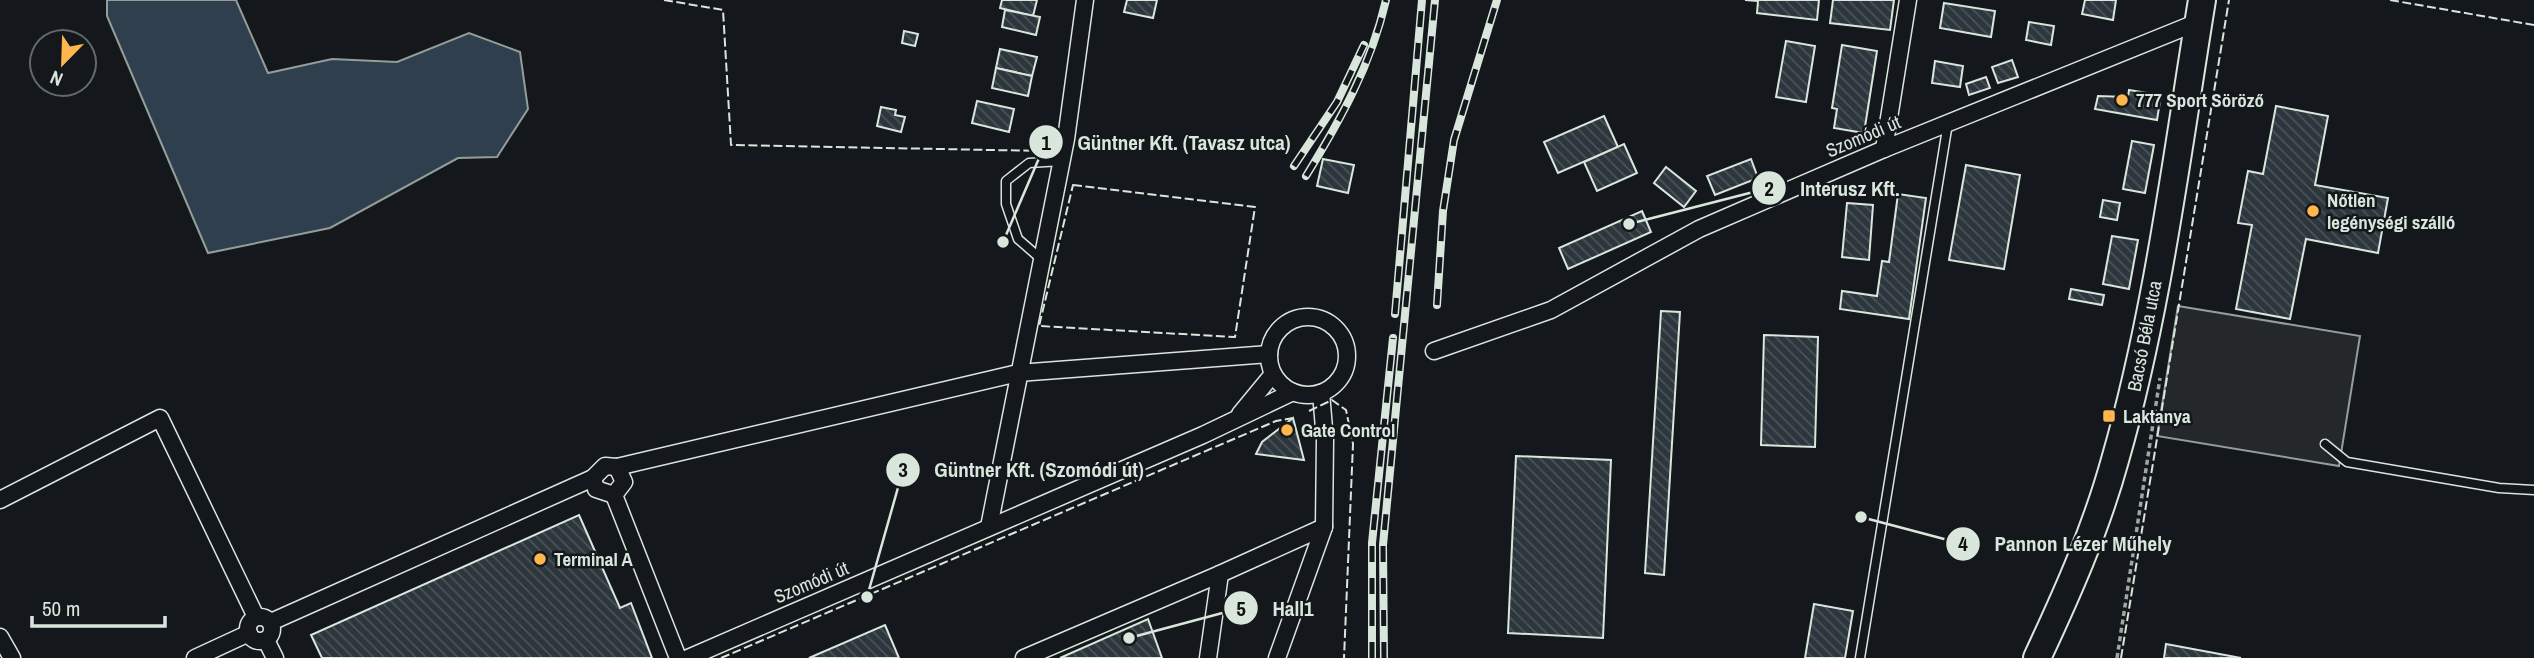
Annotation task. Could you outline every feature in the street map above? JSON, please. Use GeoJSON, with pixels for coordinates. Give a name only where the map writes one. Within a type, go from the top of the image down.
{"type":"FeatureCollection","features":[{"type":"Feature","properties":{"kind":"main road","name":"Bacsó Béla utca"},"geometry":{"type":"LineString","coordinates":[[2037,658],[2095,523],[2132,399],[2150,311],[2200,11]]}},
{"type":"Feature","properties":{"kind":"street"},"geometry":{"type":"LineString","coordinates":[[989,527],[1007,448],[1040,252],[1062,160],[1085,0]]}},
{"type":"Feature","properties":{"kind":"street"},"geometry":{"type":"LineString","coordinates":[[1884,149],[1908,0]]}},
{"type":"Feature","properties":{"kind":"street","name":"Szomódi út"},"geometry":{"type":"LineString","coordinates":[[1434,351],[1551,310],[1699,229],[1948,123],[2200,11]]}},
{"type":"Feature","properties":{"kind":"street"},"geometry":{"type":"LineString","coordinates":[[1302,317],[1318,318],[1330,323],[1339,332],[1347,355],[1340,378],[1321,393],[1307,395],[1293,392],[1273,373],[1269,354],[1274,335],[1286,323],[1302,317]]}},
{"type":"Feature","properties":{"kind":"street"},"geometry":{"type":"LineString","coordinates":[[248,633],[250,622],[263,620],[593,478],[605,466],[617,467],[1018,373],[1269,354]]}},
{"type":"Feature","properties":{"kind":"street"},"geometry":{"type":"LineString","coordinates":[[1234,421],[1257,397],[1273,373]]}},
{"type":"Feature","properties":{"kind":"street","name":"Szomódi út"},"geometry":{"type":"LineString","coordinates":[[688,658],[1234,421],[1293,392]]}},
{"type":"Feature","properties":{"kind":"street"},"geometry":{"type":"LineString","coordinates":[[1277,658],[1324,527],[1325,440],[1321,393]]}},
{"type":"Feature","properties":{"kind":"street"},"geometry":{"type":"LineString","coordinates":[[0,500],[160,418],[263,620],[273,630],[266,640],[258,641],[248,633]]}},
{"type":"Feature","properties":{"kind":"street"},"geometry":{"type":"LineString","coordinates":[[614,495],[624,482],[617,467]]}},
{"type":"Feature","properties":{"kind":"street"},"geometry":{"type":"LineString","coordinates":[[593,478],[596,489],[604,494],[614,495]]}},
{"type":"Feature","properties":{"kind":"street"},"geometry":{"type":"LineString","coordinates":[[614,495],[678,658]]}},
{"type":"Feature","properties":{"kind":"street"},"geometry":{"type":"LineString","coordinates":[[1024,658],[1324,527]]}},
{"type":"Feature","properties":{"kind":"street"},"geometry":{"type":"LineString","coordinates":[[1208,658],[1220,574]]}},
{"type":"Feature","properties":{"kind":"street"},"geometry":{"type":"LineString","coordinates":[[195,658],[248,633]]}},
{"type":"Feature","properties":{"kind":"street"},"geometry":{"type":"LineString","coordinates":[[0,637],[12,658]]}},
{"type":"Feature","properties":{"kind":"street"},"geometry":{"type":"LineString","coordinates":[[266,640],[275,658]]}},
{"type":"Feature","properties":{"kind":"lane"},"geometry":{"type":"LineString","coordinates":[[1860,658],[1948,123]]}},
{"type":"Feature","properties":{"kind":"lane"},"geometry":{"type":"LineString","coordinates":[[1040,252],[1018,239],[1006,204],[1006,181],[1029,163],[1062,160]]}},
{"type":"Feature","properties":{"kind":"lane"},"geometry":{"type":"LineString","coordinates":[[2325,444],[2347,461],[2499,488],[2534,490]]}},
{"type":"Feature","properties":{"kind":"shaded area"},"geometry":{"type":"Polygon","coordinates":[[[2178,306],[2360,336],[2339,466],[2157,436],[2178,306]]]}},
{"type":"Feature","properties":{"kind":"water"},"geometry":{"type":"Polygon","coordinates":[[[107,0],[236,0],[268,73],[332,59],[397,62],[469,33],[520,52],[528,109],[497,157],[458,158],[330,228],[208,253],[107,16],[107,0]]]}},
{"type":"Feature","properties":{"kind":"building"},"geometry":{"type":"Polygon","coordinates":[[[1002,0],[1037,0],[1033,16],[1000,8],[1002,0]]]}},
{"type":"Feature","properties":{"kind":"building"},"geometry":{"type":"Polygon","coordinates":[[[1127,0],[1157,0],[1153,18],[1124,12],[1127,0]]]}},
{"type":"Feature","properties":{"kind":"building"},"geometry":{"type":"Polygon","coordinates":[[[1745,0],[1819,0],[1817,20],[1757,13],[1758,1],[1745,0]]]}},
{"type":"Feature","properties":{"kind":"building"},"geometry":{"type":"Polygon","coordinates":[[[1833,0],[1894,0],[1890,30],[1830,23],[1833,0]]]}},
{"type":"Feature","properties":{"kind":"building"},"geometry":{"type":"Polygon","coordinates":[[[2085,0],[2116,0],[2113,20],[2082,14],[2085,0]]]}},
{"type":"Feature","properties":{"kind":"building"},"geometry":{"type":"Polygon","coordinates":[[[1944,3],[1995,11],[1991,37],[1940,28],[1944,3]]]}},
{"type":"Feature","properties":{"kind":"building"},"geometry":{"type":"Polygon","coordinates":[[[1005,10],[1040,17],[1036,35],[1002,27],[1005,10]]]}},
{"type":"Feature","properties":{"kind":"building"},"geometry":{"type":"Polygon","coordinates":[[[2029,22],[2054,26],[2051,45],[2026,40],[2029,22]]]}},
{"type":"Feature","properties":{"kind":"building"},"geometry":{"type":"Polygon","coordinates":[[[904,31],[918,34],[915,46],[902,43],[904,31]]]}},
{"type":"Feature","properties":{"kind":"building"},"geometry":{"type":"Polygon","coordinates":[[[1786,41],[1815,46],[1806,102],[1776,97],[1786,41]]]}},
{"type":"Feature","properties":{"kind":"building"},"geometry":{"type":"Polygon","coordinates":[[[1842,45],[1877,51],[1864,133],[1834,128],[1837,109],[1832,108],[1842,45]]]}},
{"type":"Feature","properties":{"kind":"building"},"geometry":{"type":"Polygon","coordinates":[[[1000,49],[1037,57],[1032,76],[996,68],[1000,49]]]}},
{"type":"Feature","properties":{"kind":"building"},"geometry":{"type":"Polygon","coordinates":[[[2012,60],[2018,77],[1998,83],[1992,67],[2012,60]]]}},
{"type":"Feature","properties":{"kind":"building"},"geometry":{"type":"Polygon","coordinates":[[[1935,61],[1963,66],[1960,87],[1932,83],[1935,61]]]}},
{"type":"Feature","properties":{"kind":"building"},"geometry":{"type":"Polygon","coordinates":[[[996,68],[1032,76],[1028,96],[992,88],[996,68]]]}},
{"type":"Feature","properties":{"kind":"building"},"geometry":{"type":"Polygon","coordinates":[[[1986,77],[1990,88],[1969,95],[1966,84],[1986,77]]]}},
{"type":"Feature","properties":{"kind":"building"},"geometry":{"type":"Polygon","coordinates":[[[2129,90],[2161,95],[2157,120],[2095,109],[2098,96],[2128,97],[2129,90]]]}},
{"type":"Feature","properties":{"kind":"building"},"geometry":{"type":"Polygon","coordinates":[[[977,101],[1014,109],[1009,132],[972,123],[977,101]]]}},
{"type":"Feature","properties":{"kind":"building","name":"Nőtlen legénységi szálló"},"geometry":{"type":"Polygon","coordinates":[[[2276,106],[2328,116],[2315,185],[2388,198],[2378,253],[2306,239],[2290,319],[2236,309],[2252,225],[2238,223],[2248,171],[2263,174],[2276,106]]]}},
{"type":"Feature","properties":{"kind":"building"},"geometry":{"type":"Polygon","coordinates":[[[881,107],[896,110],[895,115],[905,117],[901,132],[877,126],[881,107]]]}},
{"type":"Feature","properties":{"kind":"building"},"geometry":{"type":"Polygon","coordinates":[[[1604,116],[1618,147],[1558,173],[1544,142],[1604,116]]]}},
{"type":"Feature","properties":{"kind":"building"},"geometry":{"type":"Polygon","coordinates":[[[2132,141],[2154,145],[2145,193],[2123,189],[2132,141]]]}},
{"type":"Feature","properties":{"kind":"building"},"geometry":{"type":"Polygon","coordinates":[[[1624,144],[1637,173],[1597,191],[1584,162],[1624,144]]]}},
{"type":"Feature","properties":{"kind":"building"},"geometry":{"type":"Polygon","coordinates":[[[1323,159],[1354,165],[1348,193],[1317,186],[1323,159]]]}},
{"type":"Feature","properties":{"kind":"building"},"geometry":{"type":"Polygon","coordinates":[[[1751,159],[1758,178],[1715,195],[1707,176],[1751,159]]]}},
{"type":"Feature","properties":{"kind":"building"},"geometry":{"type":"Polygon","coordinates":[[[1966,165],[2020,175],[2004,269],[1949,260],[1966,165]]]}},
{"type":"Feature","properties":{"kind":"building"},"geometry":{"type":"Polygon","coordinates":[[[1666,167],[1696,191],[1684,207],[1654,183],[1666,167]]]}},
{"type":"Feature","properties":{"kind":"building"},"geometry":{"type":"Polygon","coordinates":[[[1898,194],[1926,198],[1909,319],[1840,309],[1842,291],[1877,296],[1882,261],[1889,262],[1898,194]]]}},
{"type":"Feature","properties":{"kind":"building"},"geometry":{"type":"Polygon","coordinates":[[[2103,200],[2120,203],[2117,220],[2100,217],[2103,200]]]}},
{"type":"Feature","properties":{"kind":"building"},"geometry":{"type":"Polygon","coordinates":[[[1847,203],[1873,205],[1869,260],[1842,257],[1847,203]]]}},
{"type":"Feature","properties":{"kind":"building"},"geometry":{"type":"Polygon","coordinates":[[[1642,211],[1651,232],[1568,269],[1559,248],[1642,211]]]}},
{"type":"Feature","properties":{"kind":"building"},"geometry":{"type":"Polygon","coordinates":[[[2112,236],[2138,240],[2129,289],[2103,284],[2112,236]]]}},
{"type":"Feature","properties":{"kind":"building"},"geometry":{"type":"Polygon","coordinates":[[[2071,289],[2104,295],[2102,305],[2069,299],[2071,289]]]}},
{"type":"Feature","properties":{"kind":"building"},"geometry":{"type":"Polygon","coordinates":[[[1661,311],[1680,312],[1664,575],[1645,573],[1661,311]]]}},
{"type":"Feature","properties":{"kind":"building"},"geometry":{"type":"Polygon","coordinates":[[[1764,335],[1818,337],[1815,447],[1761,445],[1764,335]]]}},
{"type":"Feature","properties":{"kind":"building","name":"Gate Control"},"geometry":{"type":"Polygon","coordinates":[[[1293,418],[1304,460],[1256,454],[1262,442],[1293,418]]]}},
{"type":"Feature","properties":{"kind":"building"},"geometry":{"type":"Polygon","coordinates":[[[1516,456],[1611,460],[1603,638],[1508,633],[1516,456]]]}},
{"type":"Feature","properties":{"kind":"building","name":"Terminal A"},"geometry":{"type":"Polygon","coordinates":[[[579,515],[620,608],[631,603],[652,658],[322,658],[311,635],[579,515]]]}},
{"type":"Feature","properties":{"kind":"building"},"geometry":{"type":"Polygon","coordinates":[[[1814,604],[1853,611],[1845,658],[1805,658],[1814,604]]]}},
{"type":"Feature","properties":{"kind":"building"},"geometry":{"type":"Polygon","coordinates":[[[1148,619],[1162,658],[1060,658],[1148,619]]]}},
{"type":"Feature","properties":{"kind":"building"},"geometry":{"type":"Polygon","coordinates":[[[885,625],[899,658],[809,658],[885,625]]]}},
{"type":"Feature","properties":{"kind":"building"},"geometry":{"type":"Polygon","coordinates":[[[2166,644],[2241,658],[2164,658],[2166,644]]]}},
{"type":"Feature","properties":{"kind":"railway"},"geometry":{"type":"LineString","coordinates":[[1306,176],[1354,91],[1372,47],[1386,0]]}},
{"type":"Feature","properties":{"kind":"railway"},"geometry":{"type":"LineString","coordinates":[[1395,314],[1422,0]]}},
{"type":"Feature","properties":{"kind":"railway"},"geometry":{"type":"LineString","coordinates":[[1384,658],[1383,545],[1435,0]]}},
{"type":"Feature","properties":{"kind":"railway"},"geometry":{"type":"LineString","coordinates":[[1437,305],[1443,211],[1454,140],[1497,0]]}},
{"type":"Feature","properties":{"kind":"railway"},"geometry":{"type":"LineString","coordinates":[[1294,166],[1337,102],[1364,45]]}},
{"type":"Feature","properties":{"kind":"railway"},"geometry":{"type":"LineString","coordinates":[[1372,658],[1372,543],[1393,338]]}},
{"type":"Feature","properties":{"kind":"fence"},"geometry":{"type":"LineString","coordinates":[[664,0],[723,10],[731,145],[1044,151]]}},
{"type":"Feature","properties":{"kind":"fence"},"geometry":{"type":"LineString","coordinates":[[2121,658],[2229,0]]}},
{"type":"Feature","properties":{"kind":"fence"},"geometry":{"type":"LineString","coordinates":[[2390,0],[2534,25]]}},
{"type":"Feature","properties":{"kind":"fence"},"geometry":{"type":"LineString","coordinates":[[1073,185],[1255,207],[1235,337],[1039,326],[1073,185]]}},
{"type":"Feature","properties":{"kind":"fence"},"geometry":{"type":"LineString","coordinates":[[1309,411],[1332,400],[1346,410],[1353,444],[1344,658]]}},
{"type":"Feature","properties":{"kind":"fence"},"geometry":{"type":"LineString","coordinates":[[721,658],[1276,421],[1293,418]]}},
{"type":"Feature","properties":{"kind":"place","name":"777 Sport Söröző"},"geometry":{"type":"Point","coordinates":[2122,100]}},
{"type":"Feature","properties":{"kind":"place","name":"Nőtlen legénységi szálló"},"geometry":{"type":"Point","coordinates":[2313,211]}},
{"type":"Feature","properties":{"kind":"place","name":"Interusz Kft."},"geometry":{"type":"Point","coordinates":[1629,224]}},
{"type":"Feature","properties":{"kind":"place","name":"Güntner Kft. (Tavasz utca)"},"geometry":{"type":"Point","coordinates":[1003,242]}},
{"type":"Feature","properties":{"kind":"place","name":"Laktanya"},"geometry":{"type":"Point","coordinates":[2109,416]}},
{"type":"Feature","properties":{"kind":"place","name":"Gate Control"},"geometry":{"type":"Point","coordinates":[1287,430]}},
{"type":"Feature","properties":{"kind":"place","name":"Pannon Lézer Műhely"},"geometry":{"type":"Point","coordinates":[1861,517]}},
{"type":"Feature","properties":{"kind":"place","name":"Terminal A"},"geometry":{"type":"Point","coordinates":[540,559]}},
{"type":"Feature","properties":{"kind":"place","name":"Güntner Kft. (Szomódi út)"},"geometry":{"type":"Point","coordinates":[867,597]}},
{"type":"Feature","properties":{"kind":"place","name":"Hall1"},"geometry":{"type":"Point","coordinates":[1129,638]}}]}
